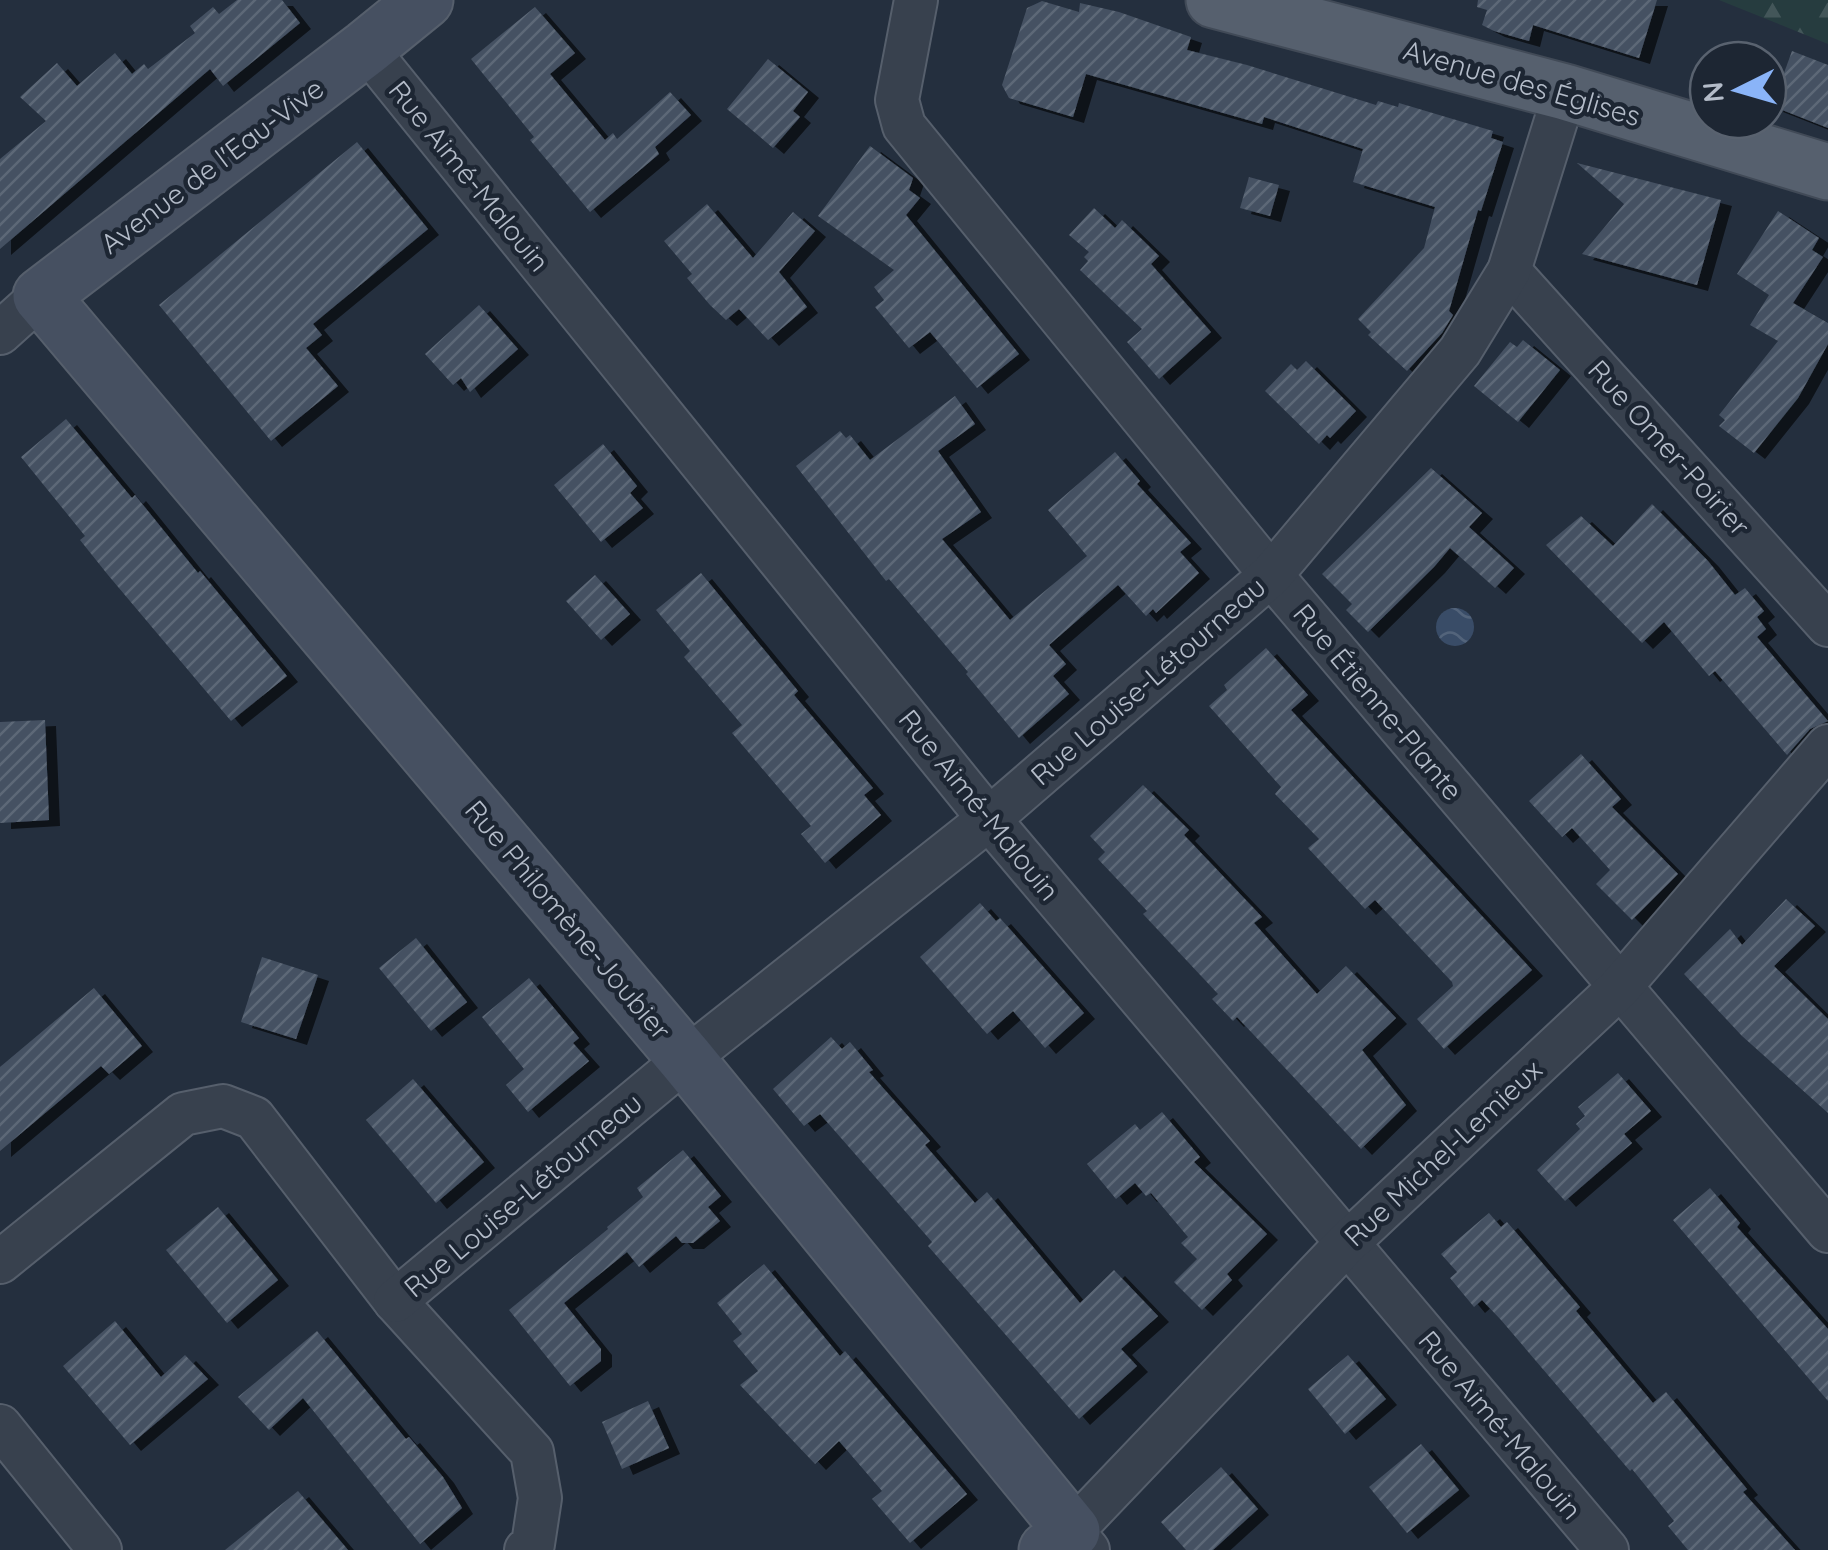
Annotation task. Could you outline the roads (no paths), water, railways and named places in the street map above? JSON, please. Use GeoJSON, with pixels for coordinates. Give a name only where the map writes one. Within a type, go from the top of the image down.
{"type":"FeatureCollection","features":[{"type":"Feature","properties":{"kind":"main road","name":"Avenue des Églises"},"geometry":{"type":"LineString","coordinates":[[1214,0],[1564,92],[1828,172]]}},
{"type":"Feature","properties":{"kind":"street","name":"Avenue de l'Eau-Vive"},"geometry":{"type":"LineString","coordinates":[[0,333],[41,296],[425,0]]}},
{"type":"Feature","properties":{"kind":"street","name":"Rue Étienne-Plante"},"geometry":{"type":"LineString","coordinates":[[916,0],[897,100],[904,126],[1271,576],[1828,1231]]}},
{"type":"Feature","properties":{"kind":"street","name":"Rue Aimé-Malouin"},"geometry":{"type":"LineString","coordinates":[[366,48],[988,819],[1606,1550]]}},
{"type":"Feature","properties":{"kind":"street","name":"Rue Louise-Létourneau"},"geometry":{"type":"LineString","coordinates":[[395,1301],[686,1059],[988,819],[1271,576],[1460,350],[1510,271],[1564,92]]}},
{"type":"Feature","properties":{"kind":"street","name":"Rue Omer-Poirier"},"geometry":{"type":"LineString","coordinates":[[1510,271],[1828,625]]}},
{"type":"Feature","properties":{"kind":"street","name":"Rue Philomène-Joubier"},"geometry":{"type":"LineString","coordinates":[[41,296],[686,1059],[1069,1544]]}},
{"type":"Feature","properties":{"kind":"street","name":"Rue Michel-Lemieux"},"geometry":{"type":"LineString","coordinates":[[1069,1544],[1346,1244],[1619,988],[1828,746]]}},
{"type":"Feature","properties":{"kind":"street"},"geometry":{"type":"LineString","coordinates":[[0,1262],[184,1114],[223,1106],[254,1118],[395,1301],[532,1452],[540,1498],[533,1544],[526,1550]]}},
{"type":"Feature","properties":{"kind":"street"},"geometry":{"type":"LineString","coordinates":[[0,1426],[100,1550]]}},
{"type":"Feature","properties":{"kind":"water"},"geometry":{"type":"Polygon","coordinates":[[[1455,608],[1469,613],[1474,627],[1469,641],[1455,646],[1441,641],[1436,627],[1441,613],[1455,608]]]}}]}
